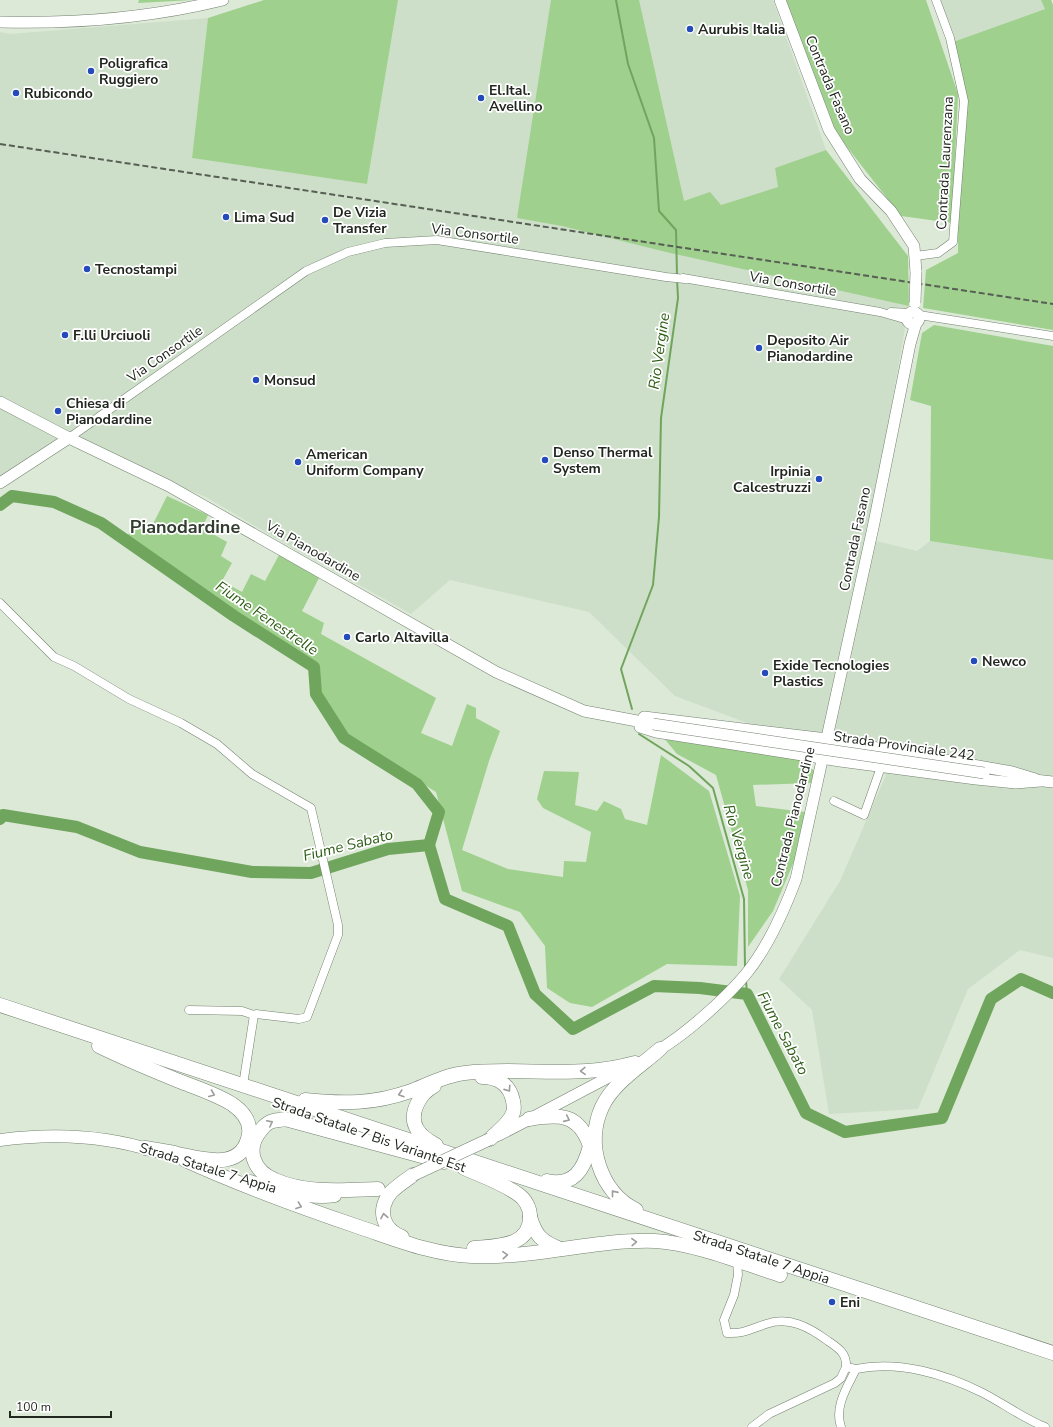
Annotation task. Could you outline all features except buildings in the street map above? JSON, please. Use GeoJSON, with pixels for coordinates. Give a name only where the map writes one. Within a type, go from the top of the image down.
{"type":"FeatureCollection","features":[{"type":"Feature","properties":{"kind":"highway","name":"Strada Statale 7 Bis Variante Est"},"geometry":{"type":"LineString","coordinates":[[0,1005],[267,1093],[737,1261]]}},
{"type":"Feature","properties":{"kind":"highway","name":"Strada Statale 7 Bis Variante Est"},"geometry":{"type":"LineString","coordinates":[[0,1012],[99,1046],[261,1098],[444,1162],[467,1164]]}},
{"type":"Feature","properties":{"kind":"highway"},"geometry":{"type":"LineString","coordinates":[[99,1046],[217,1096],[233,1105],[246,1116],[248,1122],[249,1135],[246,1144],[240,1151],[224,1161],[207,1160],[145,1148]]}},
{"type":"Feature","properties":{"kind":"highway"},"geometry":{"type":"LineString","coordinates":[[660,1050],[615,1088],[602,1107],[596,1126],[596,1160],[614,1194],[625,1204],[697,1237]]}},
{"type":"Feature","properties":{"kind":"highway"},"geometry":{"type":"LineString","coordinates":[[267,1093],[300,1099],[357,1103],[383,1099],[412,1090],[436,1080],[463,1073],[494,1071],[588,1071],[636,1063]]}},
{"type":"Feature","properties":{"kind":"highway"},"geometry":{"type":"LineString","coordinates":[[490,1139],[507,1122],[514,1112],[511,1093],[506,1085],[496,1079],[476,1076],[441,1082],[424,1093],[418,1100],[414,1116],[416,1128],[423,1137],[520,1195],[529,1207],[530,1217],[535,1232],[545,1242],[560,1249]]}},
{"type":"Feature","properties":{"kind":"highway"},"geometry":{"type":"LineString","coordinates":[[505,1172],[553,1183],[566,1182],[583,1169],[590,1146],[582,1127],[563,1116],[553,1115],[529,1120]]}},
{"type":"Feature","properties":{"kind":"highway"},"geometry":{"type":"LineString","coordinates":[[378,1189],[332,1191],[297,1186],[276,1181],[263,1174],[256,1166],[252,1156],[256,1136],[263,1127],[272,1121],[285,1119],[444,1162]]}},
{"type":"Feature","properties":{"kind":"highway"},"geometry":{"type":"LineString","coordinates":[[185,1160],[240,1185],[314,1212],[395,1239],[443,1252],[472,1256],[505,1256],[598,1244],[655,1241],[686,1246],[737,1261]]}},
{"type":"Feature","properties":{"kind":"highway","name":"Strada Statale 7 Appia"},"geometry":{"type":"LineString","coordinates":[[467,1164],[505,1172],[697,1237],[1053,1353]]}},
{"type":"Feature","properties":{"kind":"highway"},"geometry":{"type":"LineString","coordinates":[[413,1175],[392,1191],[382,1209],[383,1219],[388,1228],[395,1234],[409,1240],[446,1248],[464,1249],[502,1245],[516,1241],[524,1236],[530,1217]]}},
{"type":"Feature","properties":{"kind":"highway","name":"Strada Statale 7 Appia"},"geometry":{"type":"LineString","coordinates":[[737,1261],[1053,1362]]}},
{"type":"Feature","properties":{"kind":"main road","name":"Strada Statale 7 Appia"},"geometry":{"type":"LineString","coordinates":[[0,1140],[58,1135],[98,1138],[145,1148],[297,1194],[330,1197],[388,1186],[529,1120]]}},
{"type":"Feature","properties":{"kind":"street"},"geometry":{"type":"LineString","coordinates":[[0,22],[71,22],[141,15],[223,0]]}},
{"type":"Feature","properties":{"kind":"street","name":"Contrada Fasano"},"geometry":{"type":"LineString","coordinates":[[780,0],[830,130],[860,179],[891,211],[914,246],[915,256],[916,272],[914,316],[910,344],[874,523],[830,718],[827,739]]}},
{"type":"Feature","properties":{"kind":"street","name":"Contrada Laurenzana"},"geometry":{"type":"LineString","coordinates":[[915,256],[938,254],[953,242],[964,101],[950,38],[936,0]]}},
{"type":"Feature","properties":{"kind":"street","name":"Via Consortile"},"geometry":{"type":"LineString","coordinates":[[69,438],[306,271],[348,252],[385,243],[437,240],[685,279],[683,278],[880,312],[944,319],[1053,336]]}},
{"type":"Feature","properties":{"kind":"street","name":"Via Pianodardine"},"geometry":{"type":"LineString","coordinates":[[0,402],[69,438],[169,486],[496,672],[584,711],[615,718]]}},
{"type":"Feature","properties":{"kind":"street"},"geometry":{"type":"LineString","coordinates":[[0,483],[69,438]]}},
{"type":"Feature","properties":{"kind":"street"},"geometry":{"type":"LineString","coordinates":[[0,603],[54,657],[74,666],[129,699],[181,723],[217,744],[252,774],[307,805],[313,815],[327,884],[338,925],[338,935],[307,1017],[299,1019],[254,1015],[242,1011],[188,1010]]}},
{"type":"Feature","properties":{"kind":"street"},"geometry":{"type":"LineString","coordinates":[[615,718],[649,716],[802,737],[827,739],[1012,772],[1053,782]]}},
{"type":"Feature","properties":{"kind":"street"},"geometry":{"type":"LineString","coordinates":[[615,718],[656,732],[881,767],[1016,783],[1040,780]]}},
{"type":"Feature","properties":{"kind":"street","name":"Strada Provinciale 242"},"geometry":{"type":"LineString","coordinates":[[615,718],[1040,780]]}},
{"type":"Feature","properties":{"kind":"street"},"geometry":{"type":"LineString","coordinates":[[802,737],[815,733],[830,718],[839,734],[849,743]]}},
{"type":"Feature","properties":{"kind":"street","name":"Contrada Pianodardine"},"geometry":{"type":"LineString","coordinates":[[529,1120],[660,1050],[705,1015],[746,974],[775,928],[788,901],[796,879],[820,777],[827,739]]}},
{"type":"Feature","properties":{"kind":"street"},"geometry":{"type":"LineString","coordinates":[[808,756],[814,764],[820,777],[830,766],[840,761]]}},
{"type":"Feature","properties":{"kind":"street"},"geometry":{"type":"LineString","coordinates":[[834,801],[864,815],[881,767]]}},
{"type":"Feature","properties":{"kind":"street"},"geometry":{"type":"LineString","coordinates":[[243,1085],[254,1015]]}},
{"type":"Feature","properties":{"kind":"street"},"geometry":{"type":"LineString","coordinates":[[737,1261],[738,1275],[734,1295],[724,1320],[727,1333],[739,1334],[768,1324],[794,1322],[811,1330],[839,1348],[846,1360],[846,1367],[841,1378],[835,1383],[769,1414],[752,1427]]}},
{"type":"Feature","properties":{"kind":"street"},"geometry":{"type":"LineString","coordinates":[[846,1367],[856,1369],[888,1366],[918,1370],[981,1392],[1045,1427]]}},
{"type":"Feature","properties":{"kind":"street"},"geometry":{"type":"LineString","coordinates":[[841,1427],[838,1414],[840,1405],[856,1369]]}},
{"type":"Feature","properties":{"kind":"shaded area"},"geometry":{"type":"Polygon","coordinates":[[[398,0],[773,0],[826,150],[775,168],[778,187],[721,205],[681,255],[909,305],[868,539],[917,551],[930,541],[1053,560],[1053,958],[1020,950],[968,989],[918,1109],[829,1114],[812,1010],[779,979],[840,881],[886,775],[675,696],[589,612],[450,580],[411,614],[291,547],[206,497],[64,439],[0,482],[0,32],[10,34],[208,18],[192,158],[367,184],[398,0]]]}},
{"type":"Feature","properties":{"kind":"shaded area"},"geometry":{"type":"Polygon","coordinates":[[[940,0],[1041,0],[1045,9],[953,42],[940,0]]]}},
{"type":"Feature","properties":{"kind":"green space"},"geometry":{"type":"Polygon","coordinates":[[[139,0],[193,0],[138,3],[139,0]]]}},
{"type":"Feature","properties":{"kind":"green space"},"geometry":{"type":"Polygon","coordinates":[[[264,0],[398,0],[367,184],[192,158],[208,18],[264,0]]]}},
{"type":"Feature","properties":{"kind":"green space"},"geometry":{"type":"Polygon","coordinates":[[[551,0],[639,0],[684,201],[710,192],[721,205],[778,187],[775,168],[826,150],[908,256],[909,306],[666,252],[562,226],[517,218],[551,0]]]}},
{"type":"Feature","properties":{"kind":"green space"},"geometry":{"type":"Polygon","coordinates":[[[786,0],[926,0],[958,94],[952,223],[901,216],[836,133],[786,0]]]}},
{"type":"Feature","properties":{"kind":"green space"},"geometry":{"type":"Polygon","coordinates":[[[1041,0],[1051,0],[1053,5],[1053,330],[923,308],[926,270],[958,253],[958,221],[968,101],[953,42],[1045,9],[1041,0]]]}},
{"type":"Feature","properties":{"kind":"green space"},"geometry":{"type":"Polygon","coordinates":[[[934,325],[1053,346],[1053,560],[930,541],[931,406],[910,400],[922,333],[934,325]]]}},
{"type":"Feature","properties":{"kind":"green space"},"geometry":{"type":"Polygon","coordinates":[[[167,496],[208,515],[202,528],[227,542],[221,556],[232,563],[222,581],[242,592],[251,574],[265,581],[279,555],[319,578],[302,611],[324,623],[321,634],[436,698],[421,733],[452,746],[467,704],[476,708],[476,718],[500,731],[489,761],[462,850],[508,869],[563,877],[564,861],[586,862],[591,832],[543,808],[537,799],[544,771],[579,772],[575,805],[597,811],[604,801],[621,809],[625,819],[647,825],[661,755],[709,791],[740,896],[737,966],[667,964],[592,1007],[570,1003],[547,988],[545,946],[520,912],[462,891],[436,792],[347,736],[322,697],[317,666],[127,536],[138,521],[153,524],[167,496]]]}},
{"type":"Feature","properties":{"kind":"green space"},"geometry":{"type":"Polygon","coordinates":[[[663,737],[803,759],[814,771],[811,783],[753,785],[756,806],[805,812],[795,859],[773,911],[748,947],[748,890],[716,775],[677,754],[663,737]]]}},
{"type":"Feature","properties":{"kind":"waterway","name":"Rio Vergine"},"geometry":{"type":"LineString","coordinates":[[616,0],[628,64],[654,138],[659,211],[676,230],[677,275]]}},
{"type":"Feature","properties":{"kind":"waterway","name":"Rio Vergine"},"geometry":{"type":"LineString","coordinates":[[632,709],[621,669],[653,585],[659,517],[661,418],[678,298],[677,279]]}},
{"type":"Feature","properties":{"kind":"waterway","name":"Fiume Fenestrelle"},"geometry":{"type":"LineString","coordinates":[[0,505],[12,496],[54,502],[101,523],[234,616],[314,667],[316,694],[344,738],[417,784],[439,812],[429,845]]}},
{"type":"Feature","properties":{"kind":"waterway","name":"Rio Vergine"},"geometry":{"type":"LineString","coordinates":[[639,734],[689,766],[713,788],[744,899],[745,968]]}},
{"type":"Feature","properties":{"kind":"waterway","name":"Fiume Sabato"},"geometry":{"type":"LineString","coordinates":[[0,819],[3,815],[77,827],[140,852],[252,872],[311,873],[388,849],[429,845],[445,899],[508,926],[535,994],[573,1029],[654,986],[700,988],[747,994],[806,1113],[845,1132],[942,1118],[991,999],[1021,979],[1053,993]]}},
{"type":"Feature","properties":{"kind":"waterway","name":"Rio Vergine"},"geometry":{"type":"LineString","coordinates":[[746,981],[747,994]]}},
{"type":"Feature","properties":{"kind":"railway"},"geometry":{"type":"LineString","coordinates":[[0,144],[1053,304]]}},
{"type":"Feature","properties":{"kind":"place","name":"Aurubis Italia"},"geometry":{"type":"Point","coordinates":[690,29]}},
{"type":"Feature","properties":{"kind":"place","name":"Poligrafica Ruggiero"},"geometry":{"type":"Point","coordinates":[91,71]}},
{"type":"Feature","properties":{"kind":"place","name":"Rubicondo"},"geometry":{"type":"Point","coordinates":[16,93]}},
{"type":"Feature","properties":{"kind":"place","name":"El.Ital. Avellino"},"geometry":{"type":"Point","coordinates":[481,98]}},
{"type":"Feature","properties":{"kind":"place","name":"Lima Sud"},"geometry":{"type":"Point","coordinates":[226,217]}},
{"type":"Feature","properties":{"kind":"place","name":"De Vizia Transfer"},"geometry":{"type":"Point","coordinates":[325,220]}},
{"type":"Feature","properties":{"kind":"place","name":"Tecnostampi"},"geometry":{"type":"Point","coordinates":[87,269]}},
{"type":"Feature","properties":{"kind":"place","name":"F.lli Urciuoli"},"geometry":{"type":"Point","coordinates":[65,335]}},
{"type":"Feature","properties":{"kind":"place","name":"Deposito Air Pianodardine"},"geometry":{"type":"Point","coordinates":[759,348]}},
{"type":"Feature","properties":{"kind":"place","name":"Monsud"},"geometry":{"type":"Point","coordinates":[256,380]}},
{"type":"Feature","properties":{"kind":"place","name":"Chiesa di Pianodardine"},"geometry":{"type":"Point","coordinates":[58,411]}},
{"type":"Feature","properties":{"kind":"place","name":"Denso Thermal System"},"geometry":{"type":"Point","coordinates":[545,460]}},
{"type":"Feature","properties":{"kind":"place","name":"American Uniform Company"},"geometry":{"type":"Point","coordinates":[298,462]}},
{"type":"Feature","properties":{"kind":"place","name":"Irpinia Calcestruzzi"},"geometry":{"type":"Point","coordinates":[819,479]}},
{"type":"Feature","properties":{"kind":"place","name":"Carlo Altavilla"},"geometry":{"type":"Point","coordinates":[347,637]}},
{"type":"Feature","properties":{"kind":"place","name":"Newco"},"geometry":{"type":"Point","coordinates":[974,661]}},
{"type":"Feature","properties":{"kind":"place","name":"Exide Tecnologies Plastics"},"geometry":{"type":"Point","coordinates":[765,673]}},
{"type":"Feature","properties":{"kind":"place","name":"Eni"},"geometry":{"type":"Point","coordinates":[832,1302]}},
{"type":"Feature","properties":{"kind":"district","name":"Pianodardine"},"geometry":{"type":"Point","coordinates":[185,527]}}]}
